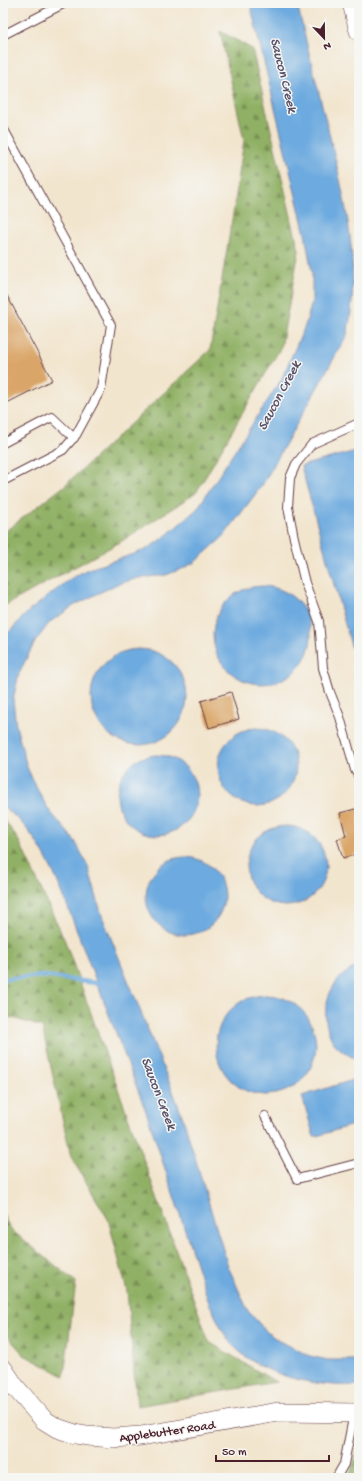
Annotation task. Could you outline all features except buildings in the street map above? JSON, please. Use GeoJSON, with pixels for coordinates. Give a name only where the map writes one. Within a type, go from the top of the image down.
{"type":"FeatureCollection","features":[{"type":"Feature","properties":{"kind":"street"},"geometry":{"type":"LineString","coordinates":[[352,3],[359,31]]}},
{"type":"Feature","properties":{"kind":"street","name":"Applebutter Road"},"geometry":{"type":"LineString","coordinates":[[3,1369],[14,1387],[44,1420],[57,1428],[74,1434],[87,1436],[113,1438],[141,1436],[278,1412],[356,1413]]}},
{"type":"Feature","properties":{"kind":"lane"},"geometry":{"type":"LineString","coordinates":[[3,35],[65,3]]}},
{"type":"Feature","properties":{"kind":"lane"},"geometry":{"type":"LineString","coordinates":[[3,128],[111,325],[101,389],[74,438],[63,450],[3,481]]}},
{"type":"Feature","properties":{"kind":"lane"},"geometry":{"type":"LineString","coordinates":[[3,443],[52,417],[74,438]]}},
{"type":"Feature","properties":{"kind":"lane"},"geometry":{"type":"LineString","coordinates":[[359,422],[312,444],[296,464],[290,478],[288,506],[294,538],[306,583],[319,620],[324,668],[330,692],[340,717],[355,770],[359,777]]}},
{"type":"Feature","properties":{"kind":"lane"},"geometry":{"type":"LineString","coordinates":[[265,1116],[298,1179],[359,1163]]}},
{"type":"Feature","properties":{"kind":"lane"},"geometry":{"type":"LineString","coordinates":[[336,1478],[344,1464],[356,1413]]}},
{"type":"Feature","properties":{"kind":"green space"},"geometry":{"type":"Polygon","coordinates":[[[220,31],[252,49],[299,251],[281,347],[196,493],[122,541],[4,606],[3,610],[3,533],[63,487],[210,350],[244,140],[220,31]]]}},
{"type":"Feature","properties":{"kind":"green space"},"geometry":{"type":"Polygon","coordinates":[[[3,818],[19,841],[65,941],[209,1342],[276,1382],[137,1406],[127,1291],[108,1219],[71,1157],[42,1027],[3,1015],[3,818]]]}},
{"type":"Feature","properties":{"kind":"green space"},"geometry":{"type":"Polygon","coordinates":[[[3,1214],[10,1229],[76,1282],[64,1376],[24,1355],[3,1331],[3,1214]]]}},
{"type":"Feature","properties":{"kind":"green space"},"geometry":{"type":"Polygon","coordinates":[[[359,1446],[359,1478],[349,1478],[359,1446]]]}},
{"type":"Feature","properties":{"kind":"water","name":"Saucon Creek"},"geometry":{"type":"Polygon","coordinates":[[[250,3],[297,3],[341,183],[350,233],[353,284],[347,335],[263,484],[223,537],[195,562],[184,568],[166,575],[139,578],[117,584],[75,605],[50,622],[35,642],[19,673],[13,700],[16,726],[27,767],[48,809],[75,841],[88,866],[102,916],[183,1118],[228,1266],[248,1311],[267,1332],[279,1341],[310,1356],[328,1360],[359,1360],[359,1385],[308,1382],[273,1372],[257,1364],[243,1354],[224,1334],[209,1303],[147,1114],[62,892],[49,863],[33,836],[19,820],[3,806],[3,641],[6,635],[29,611],[70,579],[86,570],[145,550],[162,539],[197,509],[281,380],[305,326],[312,302],[312,273],[305,234],[250,3]]]}},
{"type":"Feature","properties":{"kind":"water"},"geometry":{"type":"Polygon","coordinates":[[[359,450],[359,659],[355,660],[301,466],[359,450]]]}},
{"type":"Feature","properties":{"kind":"water"},"geometry":{"type":"Polygon","coordinates":[[[262,586],[281,590],[297,600],[307,616],[311,635],[307,654],[297,670],[281,680],[262,684],[243,680],[227,670],[217,654],[213,635],[217,616],[227,600],[243,590],[262,586]]]}},
{"type":"Feature","properties":{"kind":"water"},"geometry":{"type":"Polygon","coordinates":[[[139,649],[157,652],[173,663],[184,679],[187,697],[184,715],[173,731],[157,742],[139,745],[121,742],[105,731],[94,715],[91,697],[94,679],[105,663],[121,652],[139,649]]]}},
{"type":"Feature","properties":{"kind":"water"},"geometry":{"type":"Polygon","coordinates":[[[257,728],[272,731],[285,739],[293,752],[296,767],[293,782],[285,795],[272,803],[257,806],[242,803],[229,795],[221,782],[218,767],[221,752],[229,739],[242,731],[257,728]]]}},
{"type":"Feature","properties":{"kind":"water"},"geometry":{"type":"Polygon","coordinates":[[[157,755],[172,758],[185,767],[194,780],[197,795],[194,810],[185,823],[172,832],[157,835],[142,832],[129,823],[120,810],[117,795],[120,780],[129,767],[142,758],[157,755]]]}},
{"type":"Feature","properties":{"kind":"water"},"geometry":{"type":"Polygon","coordinates":[[[286,826],[301,829],[314,838],[323,851],[326,866],[323,881],[314,894],[301,903],[286,906],[271,903],[258,894],[249,881],[246,866],[249,851],[258,838],[271,829],[286,826]]]}},
{"type":"Feature","properties":{"kind":"water"},"geometry":{"type":"Polygon","coordinates":[[[177,857],[193,857],[207,863],[218,874],[224,888],[224,904],[218,918],[207,929],[193,935],[177,935],[163,929],[152,918],[146,904],[146,888],[152,874],[163,863],[177,857]]]}},
{"type":"Feature","properties":{"kind":"water"},"geometry":{"type":"Polygon","coordinates":[[[359,966],[359,1061],[343,1051],[334,1043],[326,1021],[326,1009],[328,998],[339,978],[348,971],[359,966]]]}},
{"type":"Feature","properties":{"kind":"water"},"geometry":{"type":"Polygon","coordinates":[[[266,995],[276,996],[294,1003],[308,1017],[315,1035],[315,1055],[308,1073],[294,1087],[276,1094],[266,1095],[256,1094],[238,1087],[224,1073],[217,1055],[216,1045],[217,1035],[224,1017],[238,1003],[256,996],[266,995]]]}},
{"type":"Feature","properties":{"kind":"water"},"geometry":{"type":"Polygon","coordinates":[[[359,1078],[359,1101],[354,1102],[359,1123],[314,1137],[302,1096],[359,1078]]]}},
{"type":"Feature","properties":{"kind":"waterway"},"geometry":{"type":"LineString","coordinates":[[3,979],[44,976],[103,984]]}}]}
